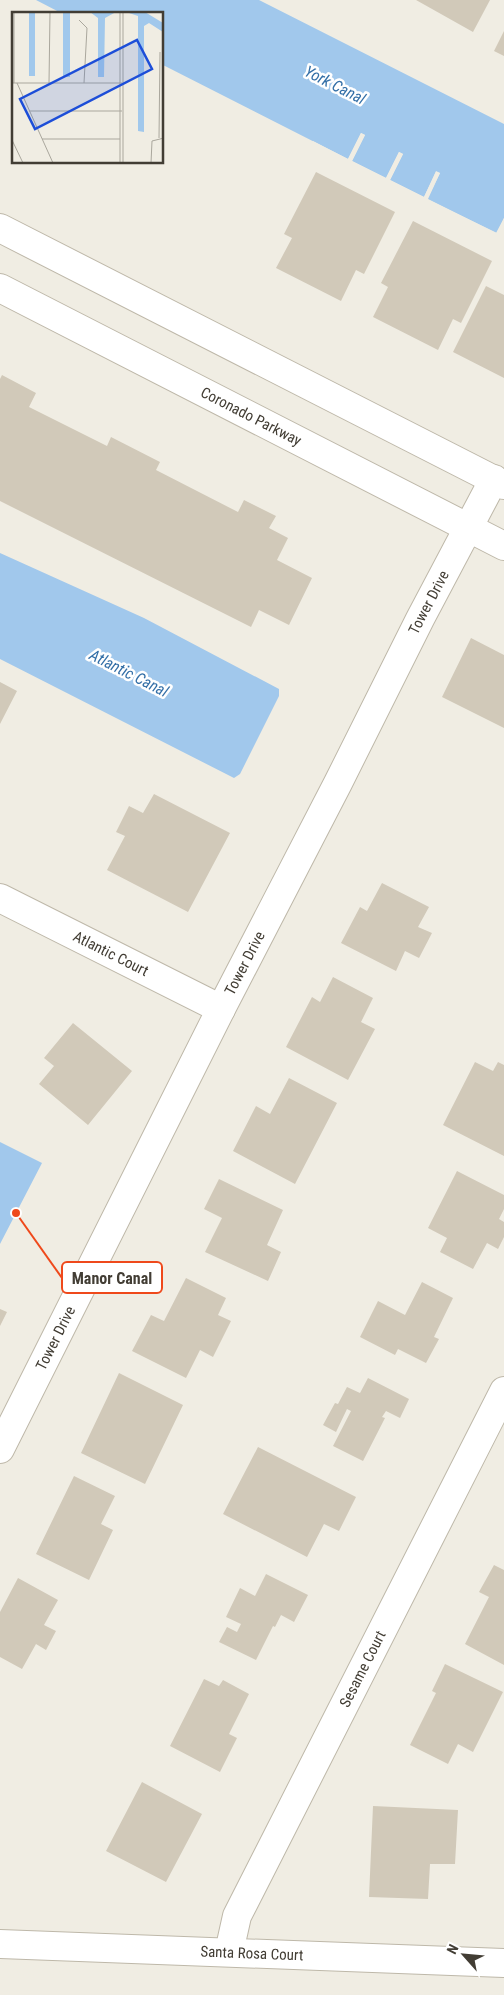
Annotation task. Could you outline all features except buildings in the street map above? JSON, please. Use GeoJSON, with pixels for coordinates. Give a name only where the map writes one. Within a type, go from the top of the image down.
{"type":"FeatureCollection","features":[{"type":"Feature","properties":{"kind":"street"},"geometry":{"type":"LineString","coordinates":[[0,228],[499,482]]}},
{"type":"Feature","properties":{"kind":"street","name":"Coronado Parkway"},"geometry":{"type":"LineString","coordinates":[[0,288],[504,546]]}},
{"type":"Feature","properties":{"kind":"street","name":"Tower Drive"},"geometry":{"type":"LineString","coordinates":[[0,1449],[420,619],[469,528],[499,482]]}},
{"type":"Feature","properties":{"kind":"street","name":"Atlantic Court"},"geometry":{"type":"LineString","coordinates":[[0,898],[221,1010]]}},
{"type":"Feature","properties":{"kind":"street","name":"Sesame Court"},"geometry":{"type":"LineString","coordinates":[[229,1952],[237,1916],[504,1391]]}},
{"type":"Feature","properties":{"kind":"street","name":"Santa Rosa Court"},"geometry":{"type":"LineString","coordinates":[[0,1944],[504,1963]]}},
{"type":"Feature","properties":{"kind":"water","name":"York Canal"},"geometry":{"type":"Polygon","coordinates":[[[36,0],[259,0],[504,124],[504,218],[497,233],[427,199],[440,173],[436,172],[424,197],[390,180],[403,154],[399,152],[386,178],[352,161],[365,135],[361,133],[348,159],[164,66],[164,12],[59,12],[36,0]]]}},
{"type":"Feature","properties":{"kind":"water","name":"Atlantic Canal"},"geometry":{"type":"Polygon","coordinates":[[[0,553],[144,618],[279,689],[279,696],[240,774],[234,778],[0,659],[0,553]]]}},
{"type":"Feature","properties":{"kind":"water"},"geometry":{"type":"Polygon","coordinates":[[[0,1142],[42,1163],[0,1244],[0,1142]]]}},
{"type":"Feature","properties":{"kind":"pier"},"geometry":{"type":"Polygon","coordinates":[[[361,133],[365,135],[352,161],[386,178],[399,152],[403,154],[390,180],[424,197],[436,171],[440,173],[428,199],[496,233],[504,218],[504,227],[500,235],[504,237],[504,240],[311,143],[313,141],[348,159],[361,133]]]}},
{"type":"Feature","properties":{"kind":"place","name":"Manor Canal"},"geometry":{"type":"Point","coordinates":[16,1213]}}]}
